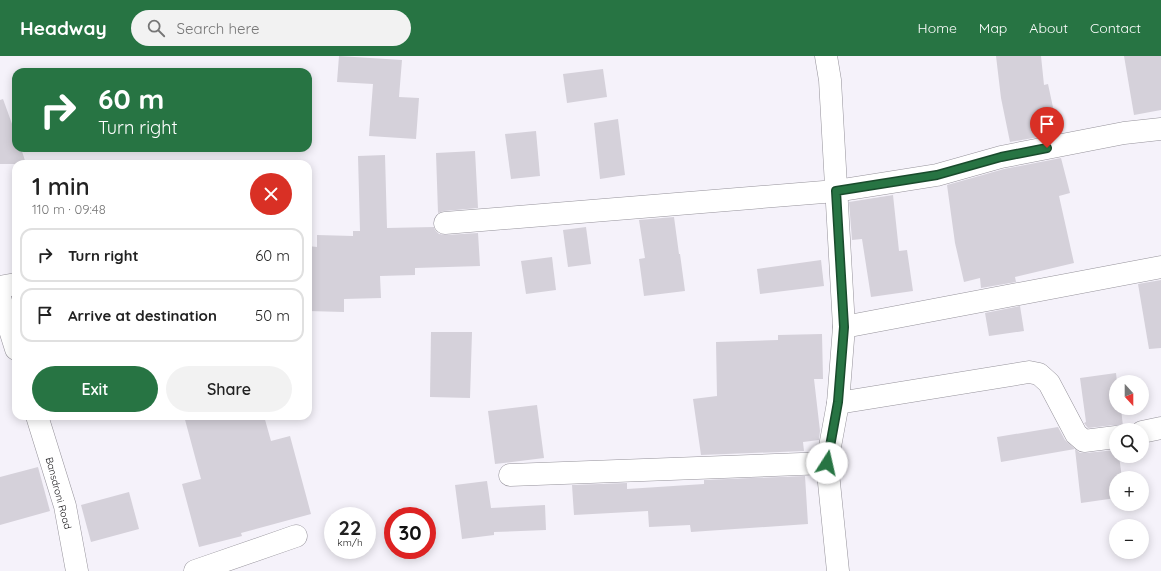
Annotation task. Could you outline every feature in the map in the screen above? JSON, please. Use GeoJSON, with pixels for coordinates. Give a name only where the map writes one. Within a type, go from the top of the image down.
{"type":"FeatureCollection","features":[{"type":"Feature","properties":{"kind":"street"},"geometry":{"type":"LineString","coordinates":[[826,56],[830,80],[844,327],[838,402],[827,463],[838,571]]}},
{"type":"Feature","properties":{"kind":"street"},"geometry":{"type":"LineString","coordinates":[[445,223],[836,191],[937,175],[1001,157],[1124,133],[1161,128]]}},
{"type":"Feature","properties":{"kind":"street"},"geometry":{"type":"LineString","coordinates":[[844,327],[1161,267]]}},
{"type":"Feature","properties":{"kind":"street"},"geometry":{"type":"LineString","coordinates":[[0,287],[12,285]]}},
{"type":"Feature","properties":{"kind":"street"},"geometry":{"type":"LineString","coordinates":[[0,298],[12,336]]}},
{"type":"Feature","properties":{"kind":"street"},"geometry":{"type":"LineString","coordinates":[[838,402],[1029,372],[1039,374],[1049,383],[1076,434],[1084,441],[1109,438]]}},
{"type":"Feature","properties":{"kind":"street","name":"Bansdroni Road"},"geometry":{"type":"LineString","coordinates":[[38,420],[65,506],[77,571]]}},
{"type":"Feature","properties":{"kind":"street"},"geometry":{"type":"LineString","coordinates":[[1149,431],[1161,428]]}},
{"type":"Feature","properties":{"kind":"street"},"geometry":{"type":"LineString","coordinates":[[510,475],[827,463]]}},
{"type":"Feature","properties":{"kind":"street"},"geometry":{"type":"LineString","coordinates":[[195,571],[296,536]]}},
{"type":"Feature","properties":{"kind":"building"},"geometry":{"type":"Polygon","coordinates":[[[339,56],[402,60],[399,97],[419,98],[416,139],[369,136],[373,84],[337,82],[339,56]]]}},
{"type":"Feature","properties":{"kind":"building"},"geometry":{"type":"Polygon","coordinates":[[[996,56],[1041,56],[1044,85],[1048,84],[1057,126],[1054,126],[1056,134],[1010,142],[1001,98],[996,56]]]}},
{"type":"Feature","properties":{"kind":"building"},"geometry":{"type":"Polygon","coordinates":[[[1124,56],[1161,56],[1161,110],[1134,115],[1124,56]]]}},
{"type":"Feature","properties":{"kind":"building"},"geometry":{"type":"Polygon","coordinates":[[[603,69],[607,97],[567,103],[563,74],[603,69]]]}},
{"type":"Feature","properties":{"kind":"building"},"geometry":{"type":"Polygon","coordinates":[[[3,99],[12,124],[12,152],[22,152],[25,160],[12,160],[12,164],[0,164],[0,100],[3,99]]]}},
{"type":"Feature","properties":{"kind":"building"},"geometry":{"type":"Polygon","coordinates":[[[618,119],[625,175],[600,179],[594,123],[618,119]]]}},
{"type":"Feature","properties":{"kind":"building"},"geometry":{"type":"Polygon","coordinates":[[[536,131],[540,176],[511,179],[505,134],[536,131]]]}},
{"type":"Feature","properties":{"kind":"building"},"geometry":{"type":"Polygon","coordinates":[[[475,151],[478,208],[444,211],[438,213],[436,153],[475,151]]]}},
{"type":"Feature","properties":{"kind":"building"},"geometry":{"type":"Polygon","coordinates":[[[385,155],[387,228],[434,227],[439,234],[446,235],[478,233],[480,266],[415,268],[415,275],[380,276],[381,298],[344,299],[344,312],[312,311],[312,246],[317,247],[317,235],[353,236],[353,231],[360,231],[358,156],[385,155]]]}},
{"type":"Feature","properties":{"kind":"building"},"geometry":{"type":"Polygon","coordinates":[[[1061,158],[1070,193],[1059,196],[1074,263],[1015,277],[1016,282],[981,288],[980,278],[964,282],[955,243],[947,185],[1004,169],[1061,158]]]}},
{"type":"Feature","properties":{"kind":"building"},"geometry":{"type":"Polygon","coordinates":[[[893,195],[899,251],[907,250],[913,291],[871,297],[862,239],[852,240],[849,202],[893,195]]]}},
{"type":"Feature","properties":{"kind":"building"},"geometry":{"type":"Polygon","coordinates":[[[674,217],[685,291],[644,296],[639,259],[645,258],[639,220],[674,217]]]}},
{"type":"Feature","properties":{"kind":"building"},"geometry":{"type":"Polygon","coordinates":[[[586,227],[591,264],[568,267],[563,230],[586,227]]]}},
{"type":"Feature","properties":{"kind":"building"},"geometry":{"type":"Polygon","coordinates":[[[552,257],[556,290],[526,294],[521,261],[552,257]]]}},
{"type":"Feature","properties":{"kind":"building"},"geometry":{"type":"Polygon","coordinates":[[[821,260],[824,286],[760,294],[757,269],[821,260]]]}},
{"type":"Feature","properties":{"kind":"building"},"geometry":{"type":"Polygon","coordinates":[[[1161,280],[1161,348],[1149,349],[1138,284],[1161,280]]]}},
{"type":"Feature","properties":{"kind":"building"},"geometry":{"type":"Polygon","coordinates":[[[1020,306],[1024,331],[989,336],[985,313],[1020,306]]]}},
{"type":"Feature","properties":{"kind":"building"},"geometry":{"type":"Polygon","coordinates":[[[431,332],[472,332],[470,398],[430,397],[431,332]]]}},
{"type":"Feature","properties":{"kind":"building"},"geometry":{"type":"Polygon","coordinates":[[[822,334],[823,379],[814,379],[820,431],[819,440],[803,442],[804,451],[701,455],[693,399],[717,396],[716,342],[778,340],[778,335],[822,334]]]}},
{"type":"Feature","properties":{"kind":"building"},"geometry":{"type":"Polygon","coordinates":[[[1116,373],[1116,375],[1109,375],[1109,415],[1122,415],[1123,423],[1109,423],[1109,426],[1088,428],[1084,423],[1086,422],[1080,378],[1116,373]]]}},
{"type":"Feature","properties":{"kind":"building"},"geometry":{"type":"Polygon","coordinates":[[[537,405],[544,458],[495,464],[488,411],[537,405]]]}},
{"type":"Feature","properties":{"kind":"building"},"geometry":{"type":"Polygon","coordinates":[[[185,420],[265,420],[271,441],[290,436],[311,514],[241,533],[242,536],[199,547],[182,484],[201,479],[185,420]]]}},
{"type":"Feature","properties":{"kind":"building"},"geometry":{"type":"Polygon","coordinates":[[[1058,427],[1065,440],[1075,449],[1001,462],[997,437],[1058,427]]]}},
{"type":"Feature","properties":{"kind":"building"},"geometry":{"type":"Polygon","coordinates":[[[1075,449],[1080,453],[1109,451],[1109,463],[1120,463],[1121,471],[1109,471],[1109,499],[1081,503],[1075,449]]]}},
{"type":"Feature","properties":{"kind":"building"},"geometry":{"type":"Polygon","coordinates":[[[38,467],[50,511],[0,525],[0,477],[38,467]]]}},
{"type":"Feature","properties":{"kind":"building"},"geometry":{"type":"Polygon","coordinates":[[[805,476],[808,524],[691,532],[690,525],[649,527],[648,511],[574,515],[572,485],[627,483],[627,489],[704,484],[704,480],[805,476]]]}},
{"type":"Feature","properties":{"kind":"building"},"geometry":{"type":"Polygon","coordinates":[[[487,481],[491,508],[545,505],[546,530],[494,532],[494,535],[462,539],[455,485],[487,481]]]}},
{"type":"Feature","properties":{"kind":"building"},"geometry":{"type":"Polygon","coordinates":[[[129,492],[139,529],[91,542],[81,505],[129,492]]]}},
{"type":"Feature","properties":{"kind":"route"},"geometry":{"type":"LineString","coordinates":[[827,463],[838,402],[844,327],[836,191],[937,175],[1001,157],[1047,148]]}}]}
